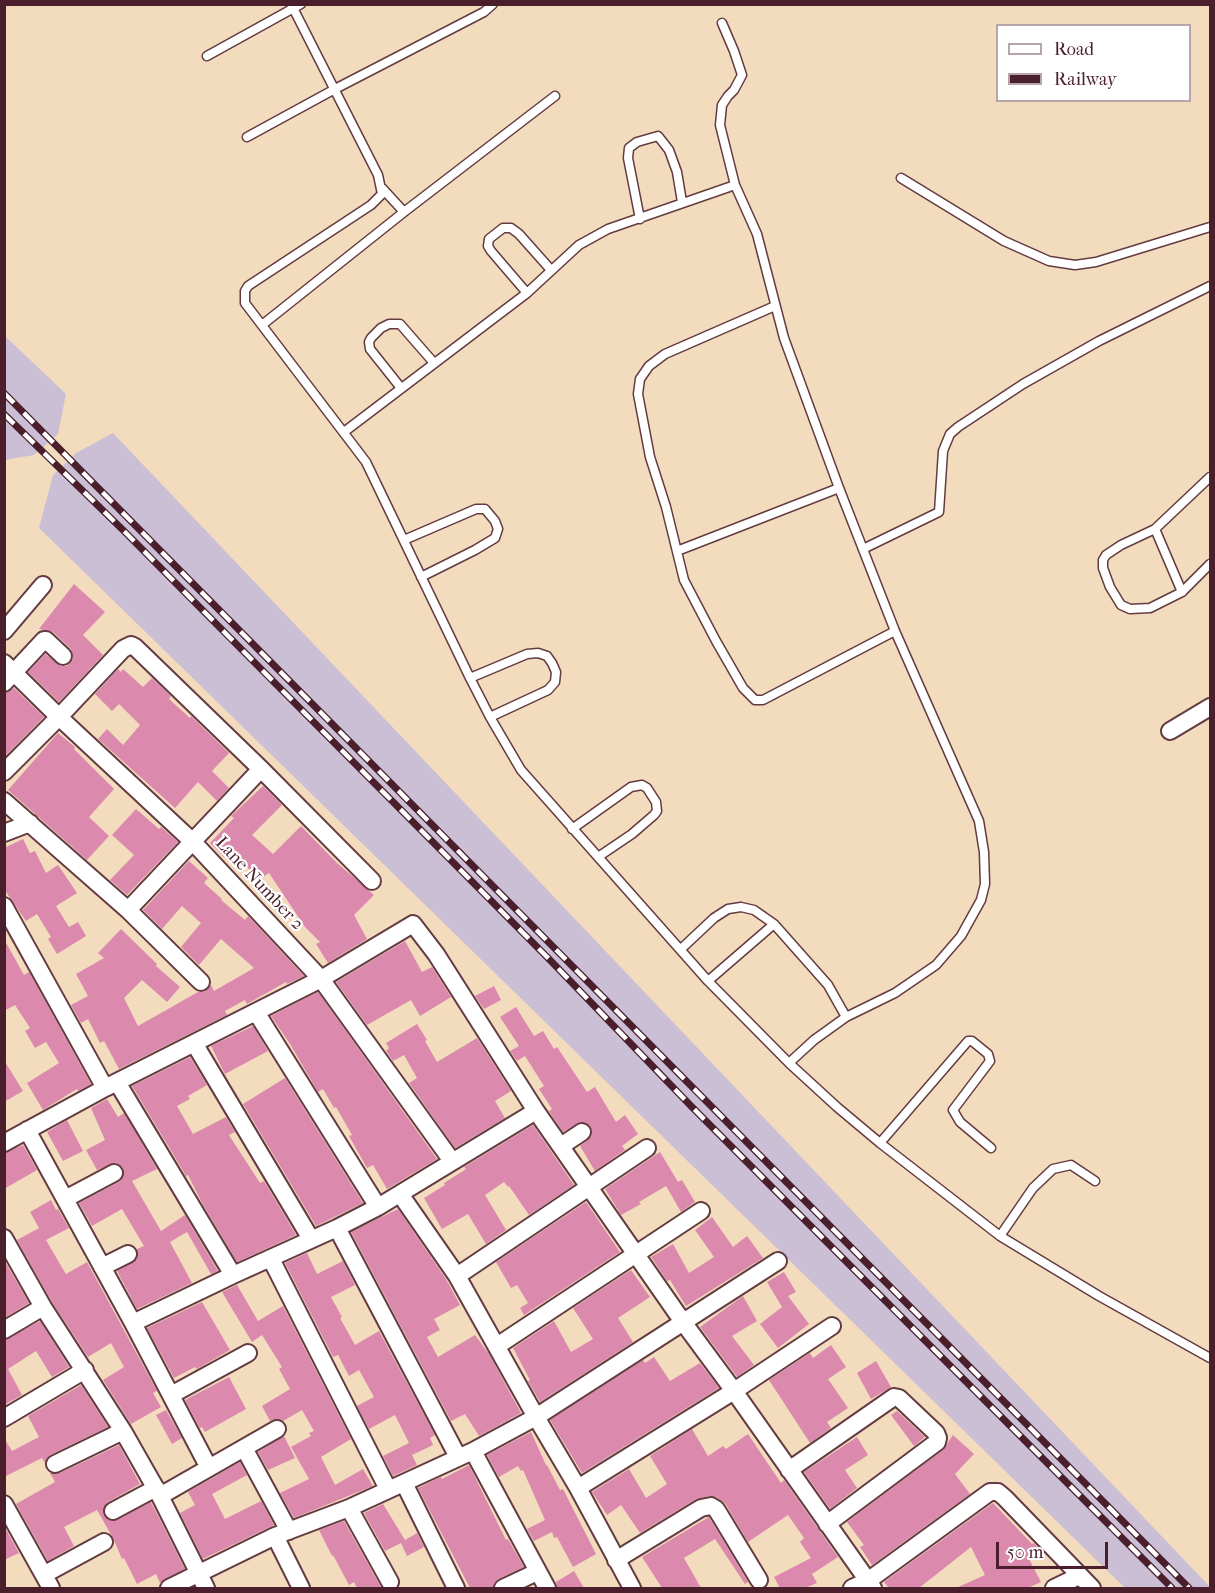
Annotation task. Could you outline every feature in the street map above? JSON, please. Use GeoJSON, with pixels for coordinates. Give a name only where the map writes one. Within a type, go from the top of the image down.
{"type":"FeatureCollection","features":[{"type":"Feature","properties":{"kind":"street"},"geometry":{"type":"LineString","coordinates":[[4,631],[43,585]]}},
{"type":"Feature","properties":{"kind":"street"},"geometry":{"type":"LineString","coordinates":[[8,673],[44,640],[63,656]]}},
{"type":"Feature","properties":{"kind":"street"},"geometry":{"type":"LineString","coordinates":[[4,772],[123,648],[131,645],[261,769],[372,881]]}},
{"type":"Feature","properties":{"kind":"street","name":"Lane Number 2"},"geometry":{"type":"LineString","coordinates":[[8,673],[59,717],[193,842],[321,979],[452,1161]]}},
{"type":"Feature","properties":{"kind":"street"},"geometry":{"type":"LineString","coordinates":[[1170,731],[1210,707]]}},
{"type":"Feature","properties":{"kind":"street"},"geometry":{"type":"LineString","coordinates":[[128,910],[261,769]]}},
{"type":"Feature","properties":{"kind":"street"},"geometry":{"type":"LineString","coordinates":[[4,801],[128,910],[201,982]]}},
{"type":"Feature","properties":{"kind":"street"},"geometry":{"type":"LineString","coordinates":[[4,833],[30,823]]}},
{"type":"Feature","properties":{"kind":"street"},"geometry":{"type":"LineString","coordinates":[[4,906],[111,1085],[233,1275]]}},
{"type":"Feature","properties":{"kind":"street"},"geometry":{"type":"LineString","coordinates":[[4,1143],[111,1085],[321,979],[413,924],[436,954],[536,1111],[589,1188],[871,1585]]}},
{"type":"Feature","properties":{"kind":"street"},"geometry":{"type":"LineString","coordinates":[[256,1012],[378,1207]]}},
{"type":"Feature","properties":{"kind":"street"},"geometry":{"type":"LineString","coordinates":[[194,1043],[311,1239]]}},
{"type":"Feature","properties":{"kind":"street"},"geometry":{"type":"LineString","coordinates":[[133,1323],[378,1207],[536,1111]]}},
{"type":"Feature","properties":{"kind":"street"},"geometry":{"type":"LineString","coordinates":[[27,1130],[133,1323],[209,1468]]}},
{"type":"Feature","properties":{"kind":"street"},"geometry":{"type":"LineString","coordinates":[[561,1146],[582,1132]]}},
{"type":"Feature","properties":{"kind":"street"},"geometry":{"type":"LineString","coordinates":[[457,1276],[647,1148]]}},
{"type":"Feature","properties":{"kind":"street"},"geometry":{"type":"LineString","coordinates":[[65,1199],[114,1173]]}},
{"type":"Feature","properties":{"kind":"street"},"geometry":{"type":"LineString","coordinates":[[400,1194],[457,1276],[578,1488],[632,1588]]}},
{"type":"Feature","properties":{"kind":"street"},"geometry":{"type":"LineString","coordinates":[[497,1346],[701,1211]]}},
{"type":"Feature","properties":{"kind":"street"},"geometry":{"type":"LineString","coordinates":[[337,1228],[466,1454],[547,1588]]}},
{"type":"Feature","properties":{"kind":"street"},"geometry":{"type":"LineString","coordinates":[[5,1238],[43,1306],[123,1431],[158,1492],[206,1588]]}},
{"type":"Feature","properties":{"kind":"street"},"geometry":{"type":"LineString","coordinates":[[102,1267],[128,1254]]}},
{"type":"Feature","properties":{"kind":"street"},"geometry":{"type":"LineString","coordinates":[[270,1259],[396,1486],[456,1588]]}},
{"type":"Feature","properties":{"kind":"street"},"geometry":{"type":"LineString","coordinates":[[169,1588],[282,1534],[349,1508],[466,1454],[536,1417],[778,1261]]}},
{"type":"Feature","properties":{"kind":"street"},"geometry":{"type":"LineString","coordinates":[[4,1330],[43,1306]]}},
{"type":"Feature","properties":{"kind":"street"},"geometry":{"type":"LineString","coordinates":[[578,1488],[735,1391],[832,1326]]}},
{"type":"Feature","properties":{"kind":"street"},"geometry":{"type":"LineString","coordinates":[[171,1395],[248,1353]]}},
{"type":"Feature","properties":{"kind":"street"},"geometry":{"type":"LineString","coordinates":[[4,1418],[85,1370]]}},
{"type":"Feature","properties":{"kind":"street"},"geometry":{"type":"LineString","coordinates":[[789,1470],[894,1397],[936,1432],[937,1442],[827,1524]]}},
{"type":"Feature","properties":{"kind":"street"},"geometry":{"type":"LineString","coordinates":[[113,1511],[209,1468],[277,1429]]}},
{"type":"Feature","properties":{"kind":"street"},"geometry":{"type":"LineString","coordinates":[[55,1464],[123,1431]]}},
{"type":"Feature","properties":{"kind":"street"},"geometry":{"type":"LineString","coordinates":[[244,1448],[282,1534],[301,1588]]}},
{"type":"Feature","properties":{"kind":"street"},"geometry":{"type":"LineString","coordinates":[[852,1588],[871,1585],[990,1492],[998,1492],[1005,1498],[1092,1588]]}},
{"type":"Feature","properties":{"kind":"street"},"geometry":{"type":"LineString","coordinates":[[4,1504],[48,1581],[104,1542]]}},
{"type":"Feature","properties":{"kind":"street"},"geometry":{"type":"LineString","coordinates":[[616,1560],[701,1508],[711,1506],[716,1509],[759,1580]]}},
{"type":"Feature","properties":{"kind":"street"},"geometry":{"type":"LineString","coordinates":[[349,1508],[390,1582]]}},
{"type":"Feature","properties":{"kind":"street"},"geometry":{"type":"LineString","coordinates":[[503,1588],[537,1572]]}},
{"type":"Feature","properties":{"kind":"street"},"geometry":{"type":"LineString","coordinates":[[1054,1588],[1080,1576]]}},
{"type":"Feature","properties":{"kind":"lane"},"geometry":{"type":"LineString","coordinates":[[247,137],[484,12],[493,4]]}},
{"type":"Feature","properties":{"kind":"lane"},"geometry":{"type":"LineString","coordinates":[[207,56],[295,6],[378,175],[382,194],[371,205],[248,286],[244,291],[245,303],[366,462],[470,678],[521,770],[708,981],[789,1063],[880,1143],[1000,1236],[1099,1296],[1210,1358]]}},
{"type":"Feature","properties":{"kind":"lane"},"geometry":{"type":"LineString","coordinates":[[722,23],[742,75],[722,105],[720,125],[735,185],[757,234],[784,338],[839,488],[895,631],[979,821],[984,852],[985,884],[981,900],[961,936],[936,965],[895,993],[846,1017],[814,1040],[789,1063]]}},
{"type":"Feature","properties":{"kind":"lane"},"geometry":{"type":"LineString","coordinates":[[262,325],[555,96]]}},
{"type":"Feature","properties":{"kind":"lane"},"geometry":{"type":"LineString","coordinates":[[640,219],[628,158],[629,148],[637,142],[658,136],[669,150],[675,165],[682,202]]}},
{"type":"Feature","properties":{"kind":"lane"},"geometry":{"type":"LineString","coordinates":[[901,178],[1004,241],[1049,261],[1075,265],[1096,262],[1210,227]]}},
{"type":"Feature","properties":{"kind":"lane"},"geometry":{"type":"LineString","coordinates":[[344,432],[527,293],[579,245],[608,229],[735,185]]}},
{"type":"Feature","properties":{"kind":"lane"},"geometry":{"type":"LineString","coordinates":[[382,187],[404,212]]}},
{"type":"Feature","properties":{"kind":"lane"},"geometry":{"type":"LineString","coordinates":[[527,293],[488,246],[489,239],[503,228],[512,228],[551,270]]}},
{"type":"Feature","properties":{"kind":"lane"},"geometry":{"type":"LineString","coordinates":[[863,549],[939,512],[943,451],[950,434],[958,427],[1023,384],[1099,340],[1210,285]]}},
{"type":"Feature","properties":{"kind":"lane"},"geometry":{"type":"LineString","coordinates":[[775,306],[665,354],[649,366],[640,379],[638,394],[650,457],[666,507],[684,580],[743,688],[756,700],[763,700],[895,631]]}},
{"type":"Feature","properties":{"kind":"lane"},"geometry":{"type":"LineString","coordinates":[[401,388],[370,349],[371,338],[381,328],[389,324],[400,324],[434,363]]}},
{"type":"Feature","properties":{"kind":"lane"},"geometry":{"type":"LineString","coordinates":[[1210,477],[1155,529],[1106,555],[1103,568],[1110,587],[1121,604],[1130,609],[1150,608],[1182,592],[1210,564]]}},
{"type":"Feature","properties":{"kind":"lane"},"geometry":{"type":"LineString","coordinates":[[677,551],[839,488]]}},
{"type":"Feature","properties":{"kind":"lane"},"geometry":{"type":"LineString","coordinates":[[404,540],[476,509],[484,509],[495,521],[498,529],[495,538],[421,577]]}},
{"type":"Feature","properties":{"kind":"lane"},"geometry":{"type":"LineString","coordinates":[[1155,529],[1182,592]]}},
{"type":"Feature","properties":{"kind":"lane"},"geometry":{"type":"LineString","coordinates":[[470,678],[527,654],[538,653],[547,656],[552,663],[556,672],[555,682],[548,690],[490,717]]}},
{"type":"Feature","properties":{"kind":"lane"},"geometry":{"type":"LineString","coordinates":[[572,829],[631,787],[642,785],[647,788],[657,802],[657,812],[632,834],[598,857]]}},
{"type":"Feature","properties":{"kind":"lane"},"geometry":{"type":"LineString","coordinates":[[681,949],[714,918],[728,909],[741,907],[754,910],[774,924],[828,985],[846,1017]]}},
{"type":"Feature","properties":{"kind":"lane"},"geometry":{"type":"LineString","coordinates":[[708,981],[774,924]]}},
{"type":"Feature","properties":{"kind":"lane"},"geometry":{"type":"LineString","coordinates":[[880,1143],[968,1041],[972,1041],[988,1054],[990,1060],[953,1110],[960,1122],[991,1148]]}},
{"type":"Feature","properties":{"kind":"lane"},"geometry":{"type":"LineString","coordinates":[[1000,1236],[1033,1188],[1053,1169],[1071,1165],[1095,1181]]}},
{"type":"Feature","properties":{"kind":"shaded area"},"geometry":{"type":"Polygon","coordinates":[[[4,335],[66,394],[58,434],[34,455],[5,460],[4,335]]]}},
{"type":"Feature","properties":{"kind":"shaded area"},"geometry":{"type":"Polygon","coordinates":[[[113,433],[1210,1588],[1125,1588],[39,528],[53,475],[76,453],[113,433]]]}},
{"type":"Feature","properties":{"kind":"building"},"geometry":{"type":"Polygon","coordinates":[[[74,584],[105,612],[83,635],[103,655],[59,702],[28,672],[45,654],[61,666],[67,666],[73,659],[71,649],[53,632],[39,629],[74,584]]]}},
{"type":"Feature","properties":{"kind":"building"},"geometry":{"type":"Polygon","coordinates":[[[118,669],[121,672],[123,669],[143,687],[152,678],[171,696],[169,699],[190,718],[191,716],[229,753],[212,771],[229,788],[217,801],[198,782],[175,808],[98,739],[107,729],[123,745],[140,725],[119,704],[112,711],[95,694],[118,669]]]}},
{"type":"Feature","properties":{"kind":"building"},"geometry":{"type":"Polygon","coordinates":[[[14,688],[44,717],[4,757],[4,693],[14,688]]]}},
{"type":"Feature","properties":{"kind":"building"},"geometry":{"type":"Polygon","coordinates":[[[58,733],[75,747],[74,749],[114,789],[89,817],[109,836],[87,860],[8,790],[58,733]]]}},
{"type":"Feature","properties":{"kind":"building"},"geometry":{"type":"Polygon","coordinates":[[[263,786],[282,805],[252,835],[273,854],[301,826],[336,862],[374,895],[354,915],[367,939],[328,963],[316,944],[320,942],[305,927],[269,873],[260,879],[231,853],[225,858],[210,843],[234,818],[231,816],[263,786]]]}},
{"type":"Feature","properties":{"kind":"building"},"geometry":{"type":"Polygon","coordinates":[[[136,809],[178,842],[127,895],[110,880],[134,855],[112,835],[136,809]]]}},
{"type":"Feature","properties":{"kind":"building"},"geometry":{"type":"Polygon","coordinates":[[[23,839],[30,853],[35,851],[46,873],[58,865],[77,893],[56,906],[69,927],[78,922],[86,936],[57,954],[48,939],[51,937],[37,914],[26,921],[4,889],[4,848],[23,839]]]}},
{"type":"Feature","properties":{"kind":"building"},"geometry":{"type":"Polygon","coordinates":[[[189,861],[208,878],[204,883],[221,900],[245,920],[248,916],[304,976],[287,984],[286,982],[247,1004],[245,1000],[225,1011],[227,1015],[119,1069],[104,1041],[100,1043],[88,1019],[81,1023],[71,1005],[88,996],[76,974],[104,958],[98,953],[121,929],[157,964],[156,966],[180,987],[167,1002],[142,980],[124,998],[138,1026],[198,992],[204,992],[211,985],[214,991],[254,968],[221,939],[199,965],[181,947],[201,923],[182,906],[162,929],[143,910],[189,861]]]}},
{"type":"Feature","properties":{"kind":"building"},"geometry":{"type":"Polygon","coordinates":[[[4,939],[24,975],[29,972],[91,1084],[78,1091],[77,1089],[43,1110],[27,1083],[59,1063],[46,1042],[35,1048],[25,1031],[30,1028],[15,1005],[4,1011],[4,939]]]}},
{"type":"Feature","properties":{"kind":"building"},"geometry":{"type":"Polygon","coordinates":[[[405,941],[422,972],[432,967],[451,997],[420,1016],[411,1000],[367,1025],[336,982],[405,941]]]}},
{"type":"Feature","properties":{"kind":"building"},"geometry":{"type":"Polygon","coordinates":[[[494,986],[501,1000],[484,1009],[475,996],[494,986]]]}},
{"type":"Feature","properties":{"kind":"building"},"geometry":{"type":"Polygon","coordinates":[[[318,992],[437,1159],[387,1189],[373,1165],[367,1168],[336,1107],[334,1108],[323,1089],[318,1092],[271,1016],[318,992]]]}},
{"type":"Feature","properties":{"kind":"building"},"geometry":{"type":"Polygon","coordinates":[[[516,1007],[534,1036],[543,1031],[554,1049],[557,1047],[587,1092],[595,1087],[616,1122],[625,1115],[638,1134],[622,1146],[625,1150],[595,1171],[580,1146],[591,1137],[590,1126],[581,1122],[563,1132],[549,1111],[552,1109],[539,1089],[544,1086],[525,1056],[517,1061],[510,1051],[519,1046],[500,1017],[516,1007]]]}},
{"type":"Feature","properties":{"kind":"building"},"geometry":{"type":"Polygon","coordinates":[[[417,1024],[437,1062],[477,1038],[511,1091],[495,1101],[505,1118],[455,1148],[409,1083],[417,1078],[404,1055],[393,1061],[386,1051],[389,1048],[386,1043],[417,1024]]]}},
{"type":"Feature","properties":{"kind":"building"},"geometry":{"type":"Polygon","coordinates":[[[253,1026],[268,1051],[225,1074],[211,1046],[253,1026]]]}},
{"type":"Feature","properties":{"kind":"building"},"geometry":{"type":"Polygon","coordinates":[[[190,1057],[207,1085],[188,1096],[190,1099],[177,1106],[193,1134],[226,1117],[235,1132],[229,1135],[260,1183],[264,1181],[296,1235],[237,1262],[188,1175],[186,1176],[132,1086],[190,1057]]]}},
{"type":"Feature","properties":{"kind":"building"},"geometry":{"type":"Polygon","coordinates":[[[4,1060],[23,1091],[4,1102],[4,1060]]]}},
{"type":"Feature","properties":{"kind":"building"},"geometry":{"type":"Polygon","coordinates":[[[285,1078],[363,1203],[316,1226],[243,1104],[285,1078]]]}},
{"type":"Feature","properties":{"kind":"building"},"geometry":{"type":"Polygon","coordinates":[[[107,1099],[118,1117],[124,1113],[157,1169],[132,1181],[161,1231],[185,1215],[218,1271],[211,1274],[187,1232],[170,1242],[192,1283],[137,1309],[117,1271],[136,1260],[137,1249],[144,1246],[122,1209],[92,1226],[79,1203],[119,1182],[124,1174],[123,1168],[115,1163],[97,1170],[86,1150],[105,1140],[91,1108],[107,1099]]]}},
{"type":"Feature","properties":{"kind":"building"},"geometry":{"type":"Polygon","coordinates":[[[67,1120],[83,1151],[63,1161],[47,1132],[67,1120]]]}},
{"type":"Feature","properties":{"kind":"building"},"geometry":{"type":"Polygon","coordinates":[[[533,1125],[574,1185],[529,1215],[504,1182],[485,1195],[506,1230],[486,1244],[468,1214],[442,1229],[424,1198],[466,1169],[464,1167],[533,1125]]]}},
{"type":"Feature","properties":{"kind":"building"},"geometry":{"type":"Polygon","coordinates":[[[23,1145],[37,1170],[4,1189],[4,1153],[23,1145]]]}},
{"type":"Feature","properties":{"kind":"building"},"geometry":{"type":"Polygon","coordinates":[[[660,1152],[678,1182],[682,1180],[695,1202],[681,1212],[666,1186],[621,1215],[605,1189],[660,1152]]]}},
{"type":"Feature","properties":{"kind":"building"},"geometry":{"type":"Polygon","coordinates":[[[51,1200],[69,1228],[46,1240],[66,1274],[87,1262],[157,1391],[153,1393],[161,1407],[131,1424],[103,1380],[124,1367],[111,1343],[88,1357],[52,1302],[17,1240],[39,1228],[30,1212],[51,1200]]]}},
{"type":"Feature","properties":{"kind":"building"},"geometry":{"type":"Polygon","coordinates":[[[586,1202],[620,1252],[524,1315],[520,1308],[528,1303],[517,1285],[511,1288],[496,1262],[586,1202]]]}},
{"type":"Feature","properties":{"kind":"building"},"geometry":{"type":"Polygon","coordinates":[[[398,1209],[446,1279],[460,1305],[434,1319],[440,1330],[427,1337],[438,1357],[475,1335],[489,1354],[521,1413],[479,1436],[465,1414],[451,1421],[351,1232],[398,1209]]]}},
{"type":"Feature","properties":{"kind":"building"},"geometry":{"type":"Polygon","coordinates":[[[712,1217],[733,1247],[747,1236],[763,1258],[686,1306],[670,1280],[667,1281],[651,1257],[673,1244],[689,1273],[714,1257],[695,1230],[712,1217]]]}},
{"type":"Feature","properties":{"kind":"building"},"geometry":{"type":"Polygon","coordinates":[[[307,1253],[317,1274],[343,1261],[355,1285],[331,1297],[342,1317],[340,1318],[355,1345],[379,1331],[435,1435],[430,1438],[433,1445],[412,1455],[417,1465],[393,1476],[383,1456],[409,1443],[395,1415],[369,1429],[357,1406],[374,1397],[359,1370],[349,1376],[338,1355],[333,1357],[285,1263],[307,1253]]]}},
{"type":"Feature","properties":{"kind":"building"},"geometry":{"type":"Polygon","coordinates":[[[4,1260],[29,1303],[4,1318],[4,1260]]]}},
{"type":"Feature","properties":{"kind":"building"},"geometry":{"type":"Polygon","coordinates":[[[631,1270],[650,1297],[618,1318],[633,1342],[540,1402],[513,1348],[554,1321],[571,1352],[593,1339],[573,1308],[631,1270]]]}},
{"type":"Feature","properties":{"kind":"building"},"geometry":{"type":"Polygon","coordinates":[[[784,1272],[796,1292],[788,1296],[809,1324],[778,1348],[760,1324],[782,1307],[767,1282],[784,1272]]]}},
{"type":"Feature","properties":{"kind":"building"},"geometry":{"type":"Polygon","coordinates":[[[237,1285],[258,1321],[283,1306],[351,1439],[321,1457],[335,1485],[363,1469],[373,1486],[294,1518],[280,1493],[309,1479],[291,1447],[311,1436],[309,1433],[314,1431],[302,1410],[283,1421],[278,1419],[270,1421],[262,1406],[290,1389],[279,1369],[282,1367],[262,1335],[252,1342],[222,1292],[237,1285]]]}},
{"type":"Feature","properties":{"kind":"building"},"geometry":{"type":"Polygon","coordinates":[[[743,1296],[757,1321],[732,1336],[754,1365],[737,1377],[700,1327],[743,1296]]]}},
{"type":"Feature","properties":{"kind":"building"},"geometry":{"type":"Polygon","coordinates":[[[202,1302],[230,1350],[197,1369],[195,1367],[174,1378],[147,1328],[202,1302]]]}},
{"type":"Feature","properties":{"kind":"building"},"geometry":{"type":"Polygon","coordinates":[[[40,1321],[69,1367],[52,1377],[36,1351],[8,1369],[22,1395],[4,1405],[4,1340],[40,1321]]]}},
{"type":"Feature","properties":{"kind":"building"},"geometry":{"type":"Polygon","coordinates":[[[831,1345],[846,1367],[828,1379],[848,1408],[827,1422],[831,1428],[810,1443],[769,1380],[810,1353],[813,1358],[831,1345]]]}},
{"type":"Feature","properties":{"kind":"building"},"geometry":{"type":"Polygon","coordinates":[[[654,1357],[670,1381],[700,1363],[719,1388],[582,1473],[550,1420],[643,1360],[645,1363],[654,1357]]]}},
{"type":"Feature","properties":{"kind":"building"},"geometry":{"type":"Polygon","coordinates":[[[876,1361],[891,1387],[871,1399],[857,1373],[876,1361]]]}},
{"type":"Feature","properties":{"kind":"building"},"geometry":{"type":"Polygon","coordinates":[[[229,1377],[246,1409],[205,1432],[202,1427],[200,1428],[185,1400],[229,1377]]]}},
{"type":"Feature","properties":{"kind":"building"},"geometry":{"type":"Polygon","coordinates":[[[81,1385],[108,1427],[50,1455],[45,1463],[42,1458],[4,1477],[4,1438],[12,1451],[39,1437],[28,1416],[81,1385]]]}},
{"type":"Feature","properties":{"kind":"building"},"geometry":{"type":"Polygon","coordinates":[[[166,1410],[182,1438],[172,1444],[156,1415],[166,1410]]]}},
{"type":"Feature","properties":{"kind":"building"},"geometry":{"type":"Polygon","coordinates":[[[897,1411],[925,1437],[914,1446],[891,1415],[897,1411]]]}},
{"type":"Feature","properties":{"kind":"building"},"geometry":{"type":"Polygon","coordinates":[[[692,1429],[708,1456],[723,1446],[726,1449],[748,1434],[781,1483],[784,1480],[838,1557],[812,1574],[817,1583],[805,1588],[780,1588],[774,1577],[811,1558],[800,1542],[804,1538],[788,1515],[748,1542],[725,1503],[716,1497],[696,1499],[640,1533],[621,1505],[607,1515],[592,1492],[629,1469],[646,1498],[667,1484],[650,1456],[692,1429]]]}},
{"type":"Feature","properties":{"kind":"building"},"geometry":{"type":"Polygon","coordinates":[[[531,1432],[546,1465],[560,1490],[563,1489],[596,1554],[573,1567],[552,1532],[534,1541],[527,1529],[545,1520],[523,1470],[521,1471],[518,1466],[499,1477],[487,1455],[531,1432]]]}},
{"type":"Feature","properties":{"kind":"building"},"geometry":{"type":"Polygon","coordinates":[[[953,1435],[974,1454],[955,1474],[970,1494],[872,1565],[860,1547],[864,1545],[847,1522],[943,1450],[953,1435]]]}},
{"type":"Feature","properties":{"kind":"building"},"geometry":{"type":"Polygon","coordinates":[[[284,1436],[295,1458],[268,1470],[258,1452],[284,1436]]]}},
{"type":"Feature","properties":{"kind":"building"},"geometry":{"type":"Polygon","coordinates":[[[857,1437],[868,1455],[845,1470],[857,1488],[830,1509],[804,1472],[857,1437]]]}},
{"type":"Feature","properties":{"kind":"building"},"geometry":{"type":"Polygon","coordinates":[[[119,1445],[140,1484],[108,1502],[103,1510],[104,1515],[108,1520],[117,1520],[151,1502],[185,1569],[160,1583],[156,1574],[137,1584],[97,1510],[64,1527],[74,1546],[48,1561],[16,1504],[55,1482],[50,1473],[60,1473],[119,1445]]]}},
{"type":"Feature","properties":{"kind":"building"},"geometry":{"type":"Polygon","coordinates":[[[240,1462],[247,1475],[212,1494],[225,1519],[261,1501],[274,1525],[203,1559],[180,1513],[195,1505],[188,1492],[240,1462]]]}},
{"type":"Feature","properties":{"kind":"building"},"geometry":{"type":"Polygon","coordinates":[[[469,1465],[506,1540],[508,1539],[524,1567],[498,1579],[493,1588],[470,1588],[418,1488],[469,1465]]]}},
{"type":"Feature","properties":{"kind":"building"},"geometry":{"type":"Polygon","coordinates":[[[993,1503],[1041,1552],[1029,1559],[1041,1582],[1028,1588],[956,1588],[985,1575],[971,1547],[919,1588],[889,1588],[884,1582],[993,1503]]]}},
{"type":"Feature","properties":{"kind":"building"},"geometry":{"type":"Polygon","coordinates":[[[383,1504],[405,1540],[417,1533],[424,1547],[407,1556],[401,1543],[385,1551],[364,1513],[383,1504]]]}},
{"type":"Feature","properties":{"kind":"building"},"geometry":{"type":"Polygon","coordinates":[[[709,1517],[748,1582],[745,1584],[715,1539],[684,1558],[701,1588],[662,1588],[642,1557],[709,1517]]]}},
{"type":"Feature","properties":{"kind":"building"},"geometry":{"type":"Polygon","coordinates":[[[344,1521],[382,1588],[357,1588],[354,1582],[349,1585],[332,1556],[319,1530],[344,1521]]]}},
{"type":"Feature","properties":{"kind":"building"},"geometry":{"type":"Polygon","coordinates":[[[4,1526],[19,1553],[4,1560],[4,1526]]]}},
{"type":"Feature","properties":{"kind":"building"},"geometry":{"type":"Polygon","coordinates":[[[574,1571],[584,1588],[557,1588],[556,1582],[574,1571]]]}},
{"type":"Feature","properties":{"kind":"railway"},"geometry":{"type":"LineString","coordinates":[[4,393],[1189,1588]]}},
{"type":"Feature","properties":{"kind":"railway"},"geometry":{"type":"LineString","coordinates":[[4,414],[124,531],[549,959],[691,1106],[1172,1588]]}}]}
